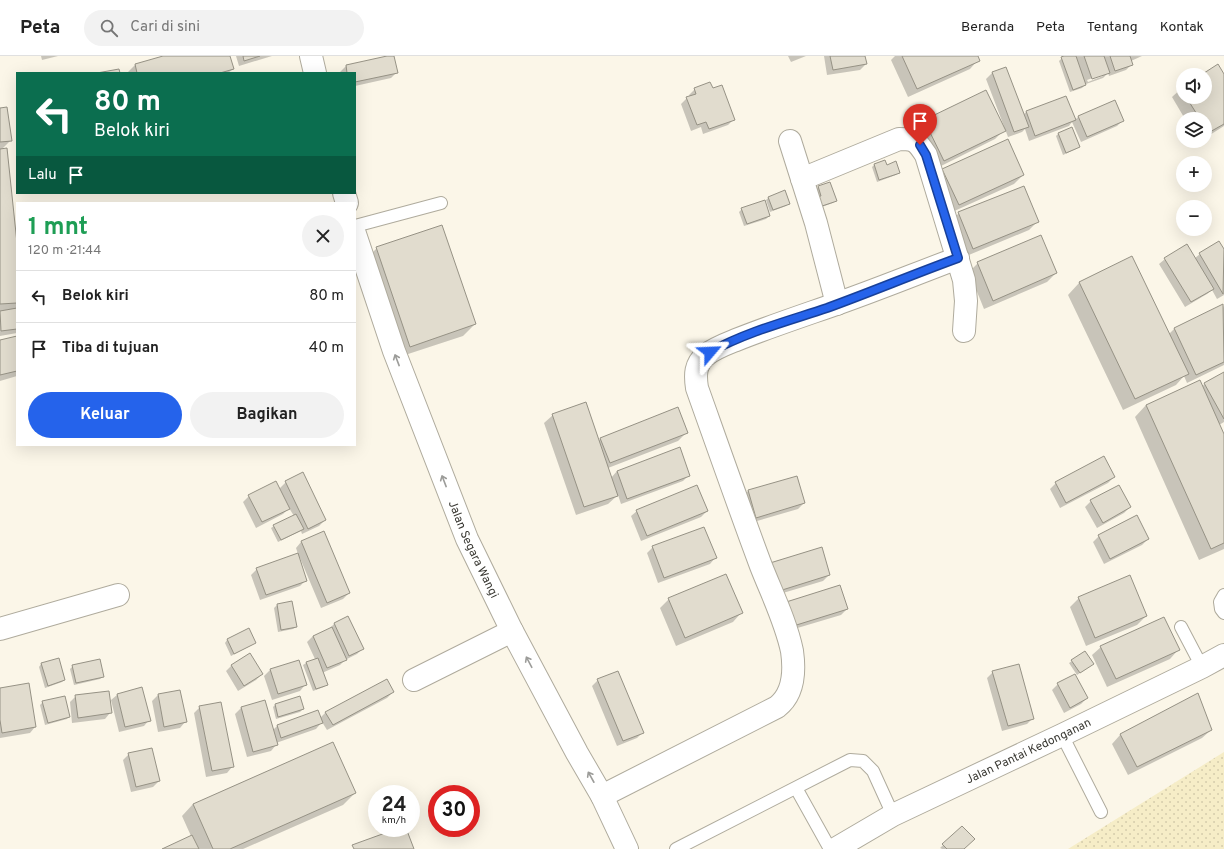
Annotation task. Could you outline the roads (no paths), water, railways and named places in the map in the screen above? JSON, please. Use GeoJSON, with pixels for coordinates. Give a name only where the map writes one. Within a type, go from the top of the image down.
{"type":"FeatureCollection","features":[{"type":"Feature","properties":{"kind":"street"},"geometry":{"type":"LineString","coordinates":[[311,56],[315,72]]}},
{"type":"Feature","properties":{"kind":"street"},"geometry":{"type":"LineString","coordinates":[[802,179],[898,139],[912,139],[920,145],[926,155],[963,275],[966,291],[964,331]]}},
{"type":"Feature","properties":{"kind":"street"},"geometry":{"type":"LineString","coordinates":[[790,141],[816,223],[837,304]]}},
{"type":"Feature","properties":{"kind":"street","name":"Jalan Segara Wangi"},"geometry":{"type":"LineString","coordinates":[[356,237],[394,351],[467,539],[512,630],[577,753],[602,796],[627,849]]}},
{"type":"Feature","properties":{"kind":"street"},"geometry":{"type":"LineString","coordinates":[[602,796],[777,707],[783,703],[789,693],[792,683],[792,652],[786,630],[761,566],[697,388],[695,373],[705,356],[719,347],[750,334],[837,304],[958,258]]}},
{"type":"Feature","properties":{"kind":"street"},"geometry":{"type":"LineString","coordinates":[[0,629],[118,595]]}},
{"type":"Feature","properties":{"kind":"street"},"geometry":{"type":"LineString","coordinates":[[414,680],[512,630]]}},
{"type":"Feature","properties":{"kind":"street","name":"Jalan Pantai Kedonganan"},"geometry":{"type":"LineString","coordinates":[[835,849],[893,815],[1062,735],[1224,655]]}},
{"type":"Feature","properties":{"kind":"lane"},"geometry":{"type":"LineString","coordinates":[[356,226],[441,203]]}},
{"type":"Feature","properties":{"kind":"lane"},"geometry":{"type":"LineString","coordinates":[[1224,595],[1220,602],[1221,609],[1224,613]]}},
{"type":"Feature","properties":{"kind":"lane"},"geometry":{"type":"LineString","coordinates":[[1181,627],[1202,667]]}},
{"type":"Feature","properties":{"kind":"lane"},"geometry":{"type":"LineString","coordinates":[[1062,735],[1100,812]]}},
{"type":"Feature","properties":{"kind":"lane"},"geometry":{"type":"LineString","coordinates":[[676,849],[850,760],[863,761],[873,771],[893,815]]}},
{"type":"Feature","properties":{"kind":"lane"},"geometry":{"type":"LineString","coordinates":[[796,788],[830,849]]}}]}
